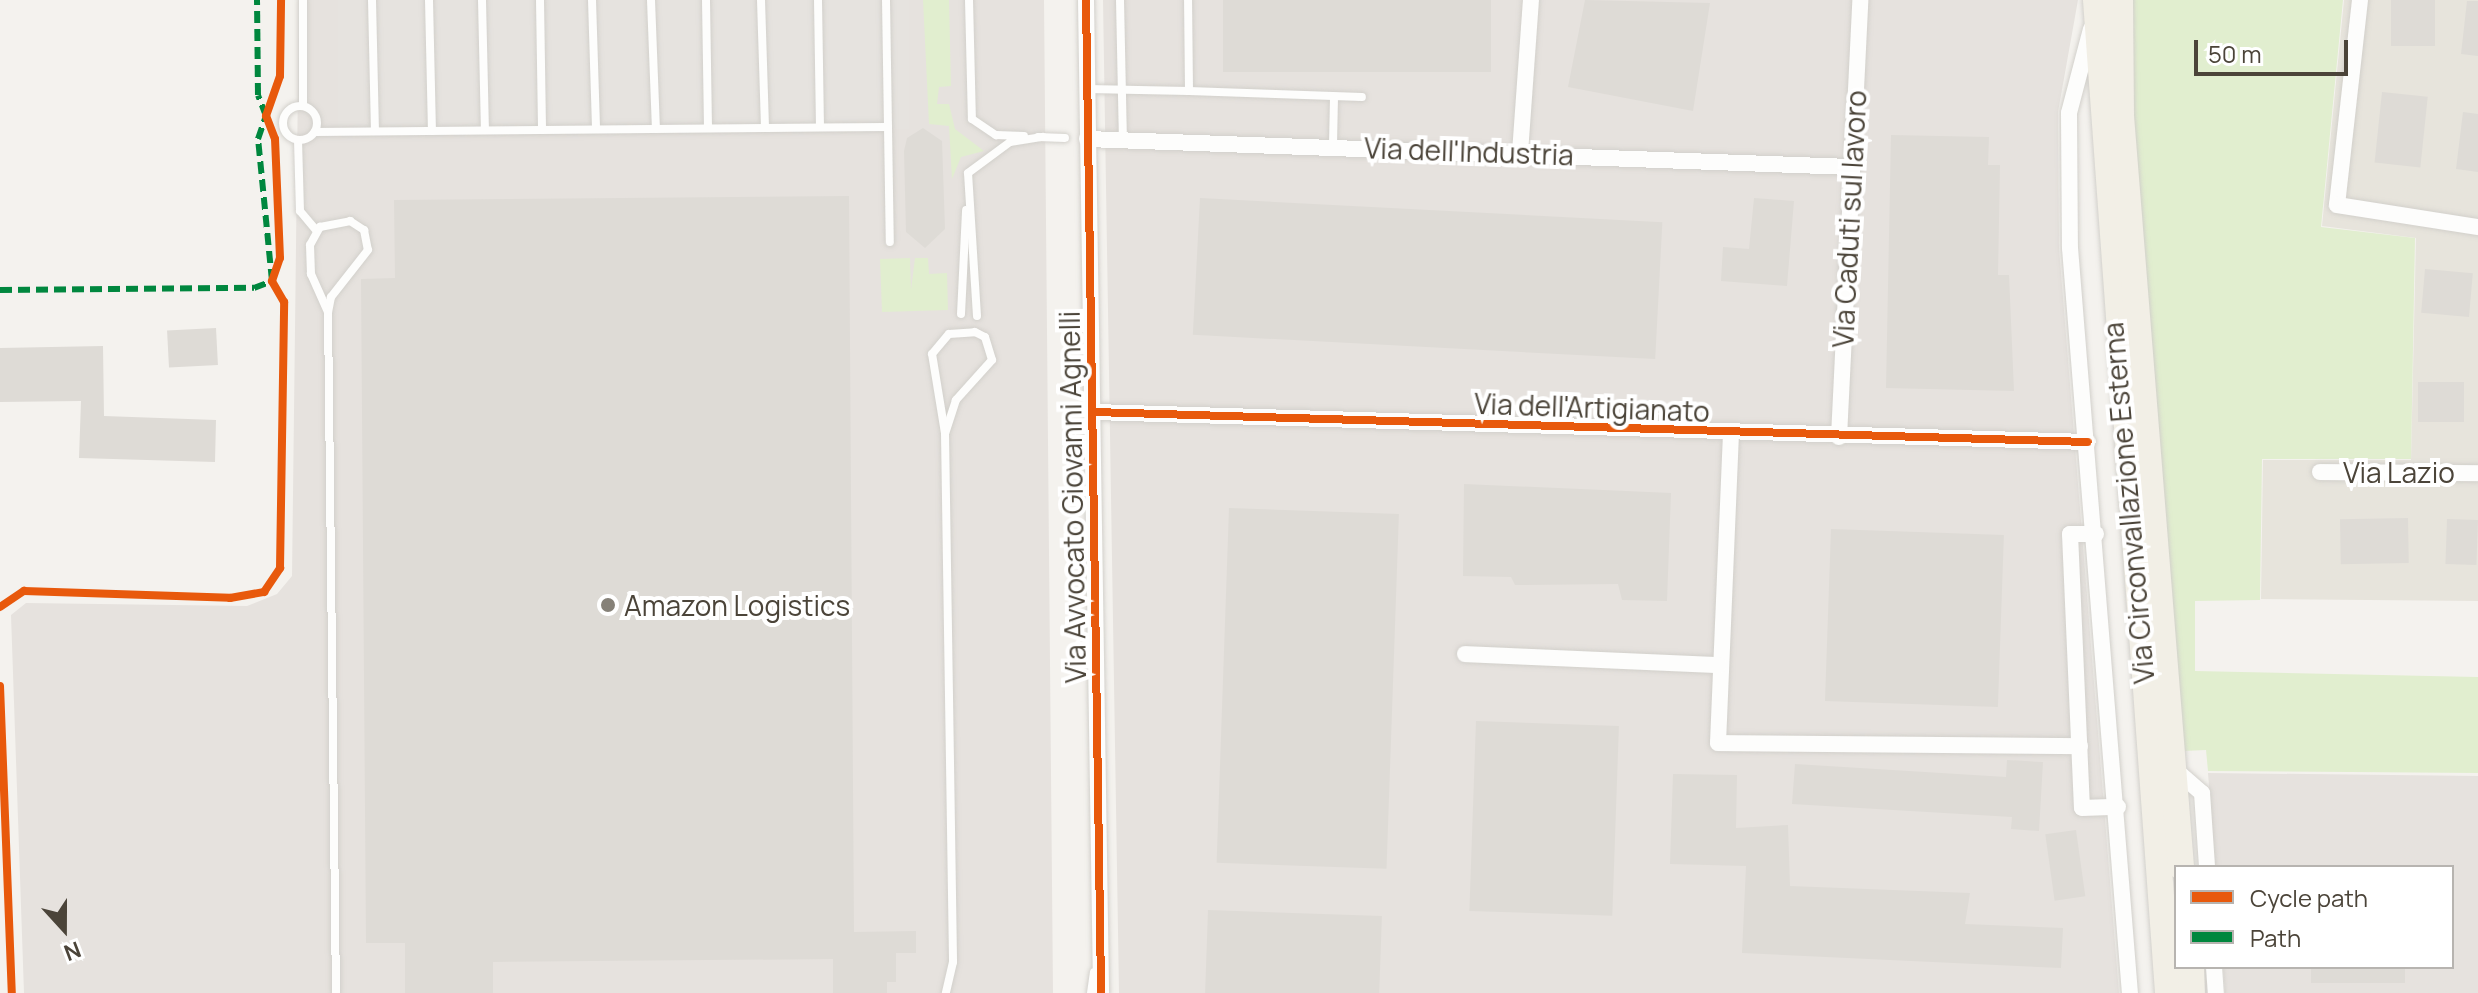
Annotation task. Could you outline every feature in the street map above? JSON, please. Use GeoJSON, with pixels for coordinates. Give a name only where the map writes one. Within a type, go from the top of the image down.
{"type":"FeatureCollection","features":[{"type":"Feature","properties":{"kind":"main road","name":"Via Circonvallazione Esterna"},"geometry":{"type":"LineString","coordinates":[[2120,0],[2121,116],[2181,865]]}},
{"type":"Feature","properties":{"kind":"main road","name":"Via Circonvallazione Esterna"},"geometry":{"type":"LineString","coordinates":[[2096,6],[2168,993]]}},
{"type":"Feature","properties":{"kind":"main road"},"geometry":{"type":"LineString","coordinates":[[2191,969],[2192,993]]}},
{"type":"Feature","properties":{"kind":"street","name":"Via Avvocato Giovanni Agnelli"},"geometry":{"type":"LineString","coordinates":[[1086,0],[1101,993]]}},
{"type":"Feature","properties":{"kind":"street"},"geometry":{"type":"LineString","coordinates":[[1520,153],[1531,0]]}},
{"type":"Feature","properties":{"kind":"street","name":"Via Caduti sul lavoro"},"geometry":{"type":"LineString","coordinates":[[1839,437],[1860,0]]}},
{"type":"Feature","properties":{"kind":"street"},"geometry":{"type":"LineString","coordinates":[[2360,0],[2337,205],[2478,227]]}},
{"type":"Feature","properties":{"kind":"street","name":"Via Circonvallazione Esterna"},"geometry":{"type":"LineString","coordinates":[[2096,6],[2069,113],[2070,248],[2118,807],[2130,993]]}},
{"type":"Feature","properties":{"kind":"street","name":"Via dell'Industria"},"geometry":{"type":"LineString","coordinates":[[1087,139],[1333,145],[1850,167]]}},
{"type":"Feature","properties":{"kind":"street","name":"Via dell'Artigianato"},"geometry":{"type":"LineString","coordinates":[[1094,412],[1839,437],[2088,442]]}},
{"type":"Feature","properties":{"kind":"street"},"geometry":{"type":"LineString","coordinates":[[1731,433],[1718,743],[2080,746]]}},
{"type":"Feature","properties":{"kind":"street","name":"Via Lazio"},"geometry":{"type":"LineString","coordinates":[[2320,472],[2478,473]]}},
{"type":"Feature","properties":{"kind":"street","name":"Via Circonvallazione Esterna"},"geometry":{"type":"LineString","coordinates":[[2096,534],[2070,534],[2082,808],[2118,807]]}},
{"type":"Feature","properties":{"kind":"street"},"geometry":{"type":"LineString","coordinates":[[1465,654],[1719,665]]}},
{"type":"Feature","properties":{"kind":"street"},"geometry":{"type":"LineString","coordinates":[[2172,767],[2202,793],[2207,865]]}},
{"type":"Feature","properties":{"kind":"street"},"geometry":{"type":"LineString","coordinates":[[2214,969],[2216,993]]}},
{"type":"Feature","properties":{"kind":"lane"},"geometry":{"type":"LineString","coordinates":[[303,0],[303,105],[317,118],[315,132]]}},
{"type":"Feature","properties":{"kind":"lane"},"geometry":{"type":"LineString","coordinates":[[372,0],[375,131]]}},
{"type":"Feature","properties":{"kind":"lane"},"geometry":{"type":"LineString","coordinates":[[429,0],[432,131]]}},
{"type":"Feature","properties":{"kind":"lane"},"geometry":{"type":"LineString","coordinates":[[482,0],[485,130]]}},
{"type":"Feature","properties":{"kind":"lane"},"geometry":{"type":"LineString","coordinates":[[540,0],[542,130]]}},
{"type":"Feature","properties":{"kind":"lane"},"geometry":{"type":"LineString","coordinates":[[592,0],[596,129]]}},
{"type":"Feature","properties":{"kind":"lane"},"geometry":{"type":"LineString","coordinates":[[651,0],[656,129]]}},
{"type":"Feature","properties":{"kind":"lane"},"geometry":{"type":"LineString","coordinates":[[706,0],[708,128]]}},
{"type":"Feature","properties":{"kind":"lane"},"geometry":{"type":"LineString","coordinates":[[761,0],[765,128]]}},
{"type":"Feature","properties":{"kind":"lane"},"geometry":{"type":"LineString","coordinates":[[818,0],[820,127]]}},
{"type":"Feature","properties":{"kind":"lane"},"geometry":{"type":"LineString","coordinates":[[886,0],[890,242]]}},
{"type":"Feature","properties":{"kind":"lane"},"geometry":{"type":"LineString","coordinates":[[969,0],[972,119],[996,135],[1065,138]]}},
{"type":"Feature","properties":{"kind":"lane"},"geometry":{"type":"LineString","coordinates":[[1120,0],[1123,139]]}},
{"type":"Feature","properties":{"kind":"lane"},"geometry":{"type":"LineString","coordinates":[[1188,0],[1189,91]]}},
{"type":"Feature","properties":{"kind":"lane"},"geometry":{"type":"LineString","coordinates":[[1088,89],[1362,97]]}},
{"type":"Feature","properties":{"kind":"lane"},"geometry":{"type":"LineString","coordinates":[[1333,145],[1334,97]]}},
{"type":"Feature","properties":{"kind":"lane"},"geometry":{"type":"LineString","coordinates":[[303,105],[283,120],[298,140],[300,211],[317,231],[311,274],[328,312],[336,993]]}},
{"type":"Feature","properties":{"kind":"lane"},"geometry":{"type":"LineString","coordinates":[[298,140],[315,132],[888,127]]}},
{"type":"Feature","properties":{"kind":"lane"},"geometry":{"type":"LineString","coordinates":[[961,314],[968,173],[985,156],[1010,142],[1043,137]]}},
{"type":"Feature","properties":{"kind":"lane"},"geometry":{"type":"LineString","coordinates":[[967,205],[977,253],[977,316]]}},
{"type":"Feature","properties":{"kind":"lane"},"geometry":{"type":"LineString","coordinates":[[317,231],[350,221],[369,239],[328,312]]}},
{"type":"Feature","properties":{"kind":"lane"},"geometry":{"type":"LineString","coordinates":[[945,433],[956,400],[992,360],[985,337],[975,332],[949,334],[932,354],[945,433],[953,962],[946,993]]}},
{"type":"Feature","properties":{"kind":"lane"},"geometry":{"type":"LineString","coordinates":[[1091,993],[1100,931]]}},
{"type":"Feature","properties":{"kind":"shaded area"},"geometry":{"type":"Polygon","coordinates":[[[299,0],[1044,0],[1053,993],[24,993],[11,615],[26,603],[247,606],[277,594],[292,576],[299,0]]]}},
{"type":"Feature","properties":{"kind":"shaded area"},"geometry":{"type":"Polygon","coordinates":[[[338,0],[909,0],[909,129],[338,129],[338,0]]]}},
{"type":"Feature","properties":{"kind":"shaded area"},"geometry":{"type":"Polygon","coordinates":[[[1103,0],[2078,0],[2058,112],[2059,248],[2119,993],[1119,993],[1103,0]]]}},
{"type":"Feature","properties":{"kind":"shaded area"},"geometry":{"type":"Polygon","coordinates":[[[2344,0],[2478,0],[2478,601],[2261,599],[2263,460],[2411,460],[2416,238],[2322,226],[2344,0]]]}},
{"type":"Feature","properties":{"kind":"shaded area"},"geometry":{"type":"Polygon","coordinates":[[[2208,773],[2478,776],[2478,993],[2225,993],[2223,969],[2454,969],[2454,865],[2215,865],[2208,773]]]}},
{"type":"Feature","properties":{"kind":"green space"},"geometry":{"type":"Polygon","coordinates":[[[923,0],[949,0],[951,86],[939,87],[937,104],[949,104],[955,129],[984,151],[961,157],[952,179],[949,126],[929,124],[923,0]]]}},
{"type":"Feature","properties":{"kind":"green space"},"geometry":{"type":"Polygon","coordinates":[[[2131,0],[2343,0],[2321,227],[2415,238],[2411,459],[2262,459],[2260,600],[2195,601],[2195,671],[2478,677],[2478,773],[2208,771],[2206,750],[2183,751],[2131,113],[2131,0]]]}},
{"type":"Feature","properties":{"kind":"green space"},"geometry":{"type":"Polygon","coordinates":[[[910,258],[911,290],[915,258],[928,258],[929,274],[947,273],[948,310],[882,312],[880,259],[910,258]]]}},
{"type":"Feature","properties":{"kind":"building"},"geometry":{"type":"Polygon","coordinates":[[[1223,0],[1491,0],[1491,72],[1223,72],[1223,0]]]}},
{"type":"Feature","properties":{"kind":"building"},"geometry":{"type":"Polygon","coordinates":[[[1585,0],[1710,3],[1693,111],[1568,87],[1585,0]]]}},
{"type":"Feature","properties":{"kind":"building"},"geometry":{"type":"Polygon","coordinates":[[[2391,0],[2435,0],[2435,46],[2391,46],[2391,0]]]}},
{"type":"Feature","properties":{"kind":"building"},"geometry":{"type":"Polygon","coordinates":[[[2467,1],[2478,1],[2478,56],[2461,54],[2467,1]]]}},
{"type":"Feature","properties":{"kind":"building"},"geometry":{"type":"Polygon","coordinates":[[[2382,92],[2428,97],[2420,167],[2375,163],[2382,92]]]}},
{"type":"Feature","properties":{"kind":"building"},"geometry":{"type":"Polygon","coordinates":[[[2463,112],[2478,114],[2478,172],[2456,169],[2463,112]]]}},
{"type":"Feature","properties":{"kind":"building"},"geometry":{"type":"Polygon","coordinates":[[[923,128],[942,141],[945,229],[925,248],[906,232],[904,151],[907,138],[923,128]]]}},
{"type":"Feature","properties":{"kind":"building"},"geometry":{"type":"Polygon","coordinates":[[[1891,135],[1989,137],[1988,165],[2000,165],[1998,275],[2009,275],[2014,391],[1886,388],[1891,135]]]}},
{"type":"Feature","properties":{"kind":"building","name":"Amazon Logistics"},"geometry":{"type":"Polygon","coordinates":[[[849,196],[854,932],[916,931],[916,953],[896,953],[896,982],[887,982],[887,993],[833,993],[833,959],[493,962],[493,993],[405,993],[405,943],[366,943],[361,279],[395,278],[394,200],[849,196]]]}},
{"type":"Feature","properties":{"kind":"building"},"geometry":{"type":"Polygon","coordinates":[[[1200,198],[1662,222],[1655,359],[1193,335],[1200,198]]]}},
{"type":"Feature","properties":{"kind":"building"},"geometry":{"type":"Polygon","coordinates":[[[1754,198],[1794,201],[1787,286],[1721,281],[1723,247],[1749,249],[1754,198]]]}},
{"type":"Feature","properties":{"kind":"building"},"geometry":{"type":"Polygon","coordinates":[[[2425,269],[2473,273],[2469,317],[2421,313],[2425,269]]]}},
{"type":"Feature","properties":{"kind":"building"},"geometry":{"type":"Polygon","coordinates":[[[216,328],[218,365],[169,368],[167,331],[216,328]]]}},
{"type":"Feature","properties":{"kind":"building"},"geometry":{"type":"Polygon","coordinates":[[[103,346],[104,416],[216,420],[215,462],[79,458],[81,401],[0,402],[0,348],[103,346]]]}},
{"type":"Feature","properties":{"kind":"building"},"geometry":{"type":"Polygon","coordinates":[[[2418,382],[2464,382],[2464,422],[2418,422],[2418,382]]]}},
{"type":"Feature","properties":{"kind":"building"},"geometry":{"type":"Polygon","coordinates":[[[1464,484],[1671,493],[1667,601],[1622,600],[1618,584],[1515,585],[1511,577],[1463,576],[1464,484]]]}},
{"type":"Feature","properties":{"kind":"building"},"geometry":{"type":"Polygon","coordinates":[[[1229,508],[1399,514],[1387,869],[1217,863],[1229,508]]]}},
{"type":"Feature","properties":{"kind":"building"},"geometry":{"type":"Polygon","coordinates":[[[2408,518],[2409,563],[2341,564],[2340,519],[2408,518]]]}},
{"type":"Feature","properties":{"kind":"building"},"geometry":{"type":"Polygon","coordinates":[[[2447,519],[2478,520],[2476,565],[2445,564],[2447,519]]]}},
{"type":"Feature","properties":{"kind":"building"},"geometry":{"type":"Polygon","coordinates":[[[1831,529],[2004,535],[1998,707],[1825,701],[1831,529]]]}},
{"type":"Feature","properties":{"kind":"building"},"geometry":{"type":"Polygon","coordinates":[[[1476,721],[1619,726],[1612,916],[1469,911],[1476,721]]]}},
{"type":"Feature","properties":{"kind":"building"},"geometry":{"type":"Polygon","coordinates":[[[2007,760],[2043,762],[2039,831],[2011,829],[2012,817],[1792,804],[1795,764],[2006,777],[2007,760]]]}},
{"type":"Feature","properties":{"kind":"building"},"geometry":{"type":"Polygon","coordinates":[[[1673,774],[1737,775],[1736,828],[1788,825],[1790,886],[1970,893],[1965,924],[2063,928],[2061,968],[1742,953],[1746,866],[1670,864],[1673,774]]]}},
{"type":"Feature","properties":{"kind":"building"},"geometry":{"type":"Polygon","coordinates":[[[2076,830],[2085,896],[2055,901],[2045,834],[2076,830]]]}},
{"type":"Feature","properties":{"kind":"building"},"geometry":{"type":"Polygon","coordinates":[[[1208,910],[1382,916],[1379,993],[1205,993],[1208,910]]]}},
{"type":"Feature","properties":{"kind":"building"},"geometry":{"type":"Polygon","coordinates":[[[2311,969],[2405,969],[2405,983],[2311,983],[2311,969]]]}},
{"type":"Feature","properties":{"kind":"marked path"},"geometry":{"type":"LineString","coordinates":[[0,290],[254,288],[272,281],[258,139],[266,116],[258,95],[257,0]]}},
{"type":"Feature","properties":{"kind":"cycle path"},"geometry":{"type":"LineString","coordinates":[[0,607],[24,591],[230,598],[264,592],[280,568],[284,302],[272,281],[280,258],[275,139],[266,116],[280,76],[281,0]]}},
{"type":"Feature","properties":{"kind":"cycle path"},"geometry":{"type":"LineString","coordinates":[[1086,0],[1101,993]]}},
{"type":"Feature","properties":{"kind":"cycle path"},"geometry":{"type":"LineString","coordinates":[[1094,412],[2088,442]]}},
{"type":"Feature","properties":{"kind":"cycle path"},"geometry":{"type":"LineString","coordinates":[[0,686],[12,993]]}},
{"type":"Feature","properties":{"kind":"place","name":"Amazon Logistics"},"geometry":{"type":"Point","coordinates":[608,605]}}]}
